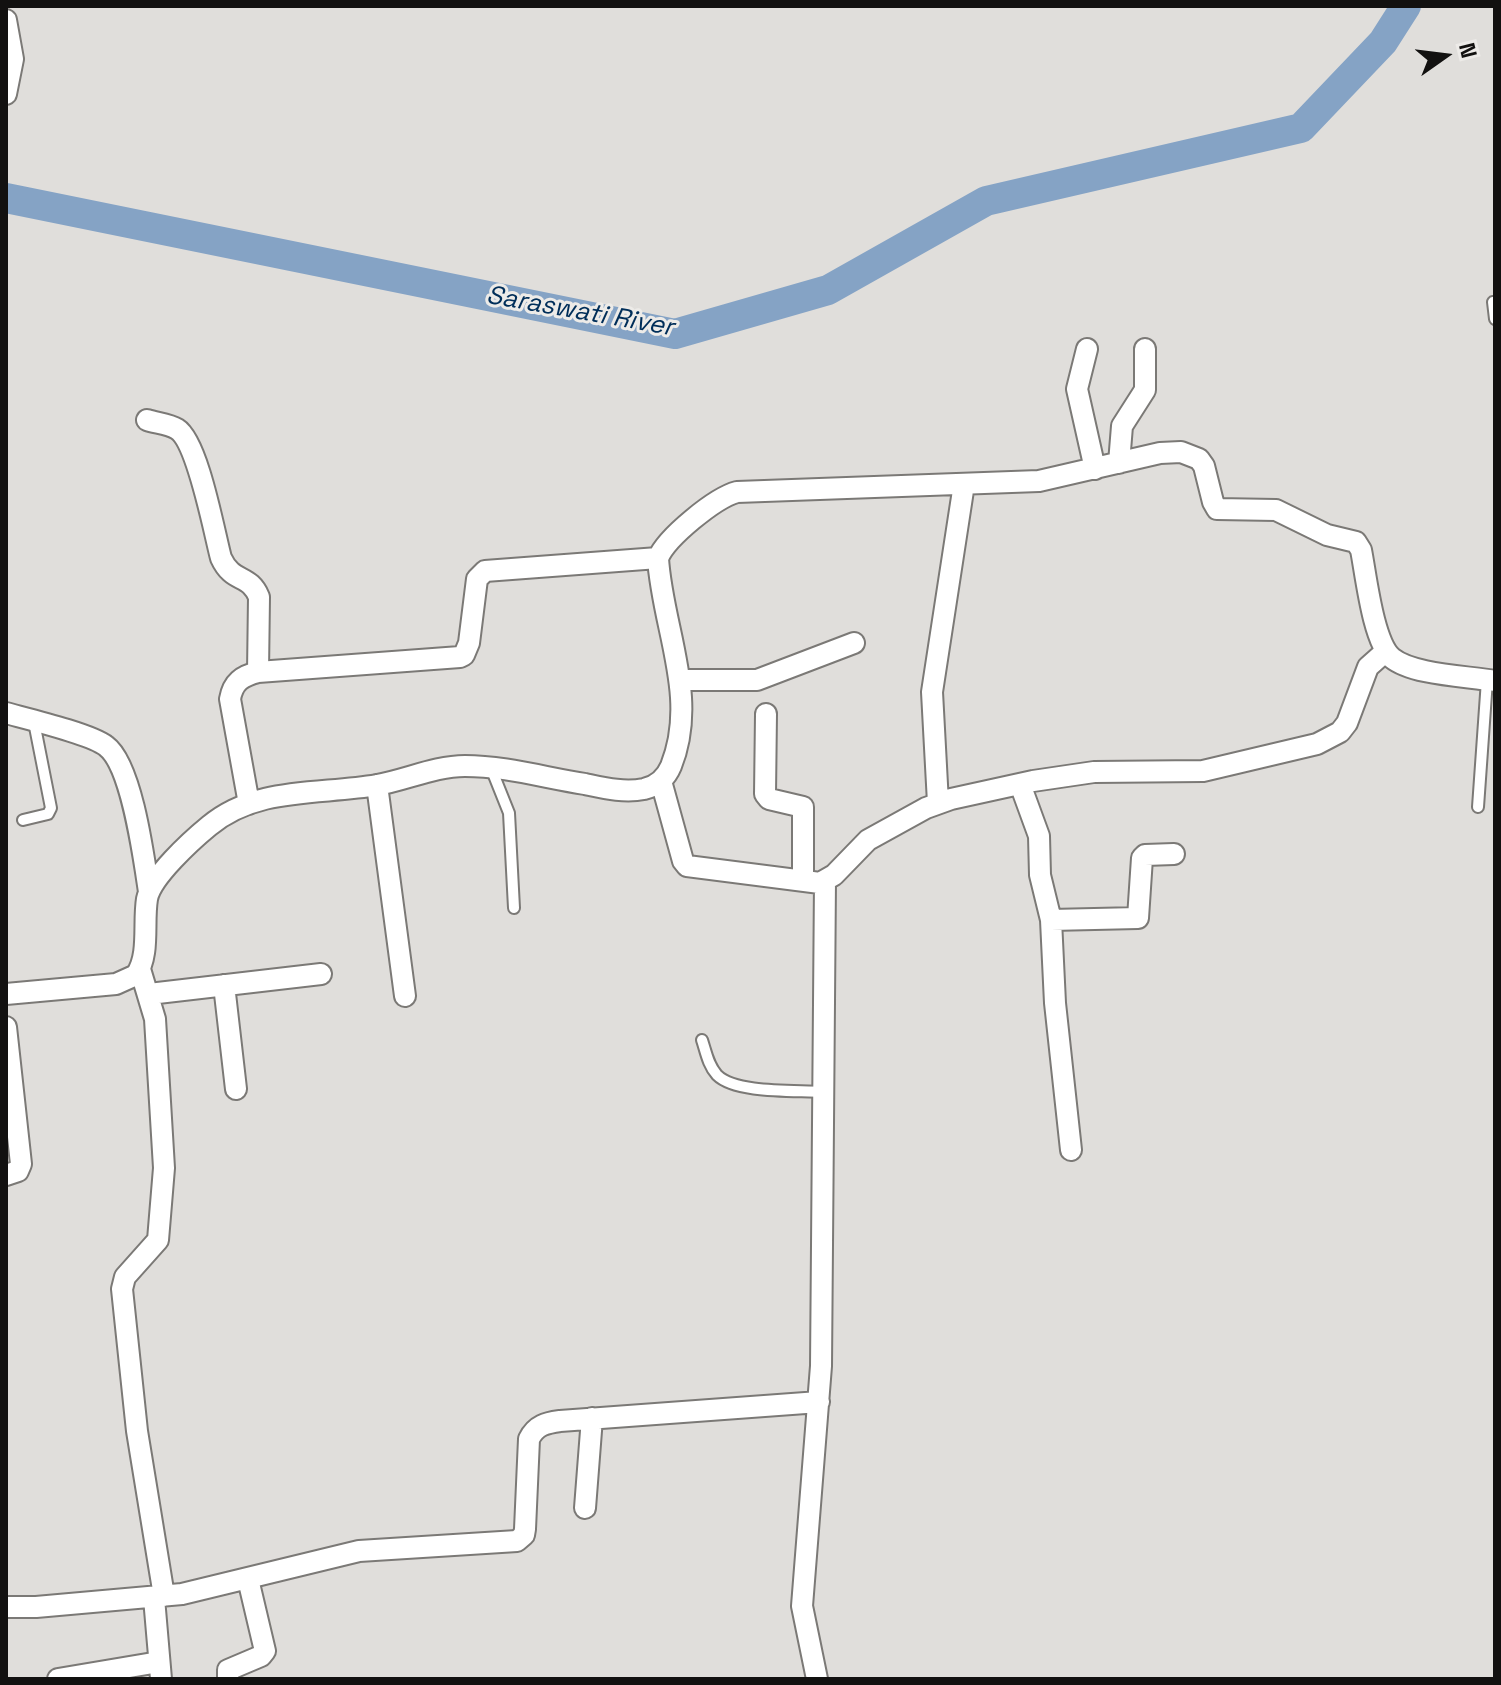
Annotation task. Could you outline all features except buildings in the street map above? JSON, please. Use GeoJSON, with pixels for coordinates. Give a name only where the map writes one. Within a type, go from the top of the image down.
{"type":"FeatureCollection","features":[{"type":"Feature","properties":{"kind":"street"},"geometry":{"type":"LineString","coordinates":[[6,20],[13,59],[6,94]]}},
{"type":"Feature","properties":{"kind":"street"},"geometry":{"type":"LineString","coordinates":[[1087,349],[1077,389],[1095,469]]}},
{"type":"Feature","properties":{"kind":"street"},"geometry":{"type":"LineString","coordinates":[[1119,463],[1120,429],[1145,390],[1145,349]]}},
{"type":"Feature","properties":{"kind":"street"},"geometry":{"type":"LineString","coordinates":[[147,420],[178,430],[187,441],[195,458],[227,571],[255,587],[259,597],[258,672]]}},
{"type":"Feature","properties":{"kind":"street"},"geometry":{"type":"LineString","coordinates":[[149,892],[156,880],[201,833],[224,815],[249,804],[284,795],[377,785],[454,767],[491,768],[617,790],[644,789],[661,781],[672,765],[677,745],[680,680],[658,558],[667,544],[714,501],[737,492],[1039,481],[1171,452],[1190,455],[1199,459],[1208,473],[1217,509],[1276,510],[1327,535],[1356,542],[1361,550],[1379,634],[1392,658],[1411,667],[1491,680]]}},
{"type":"Feature","properties":{"kind":"street"},"geometry":{"type":"LineString","coordinates":[[938,803],[932,692],[964,484]]}},
{"type":"Feature","properties":{"kind":"street"},"geometry":{"type":"LineString","coordinates":[[249,804],[230,699],[232,688],[238,680],[258,672],[453,659],[468,650],[475,586],[485,571],[658,558]]}},
{"type":"Feature","properties":{"kind":"street"},"geometry":{"type":"LineString","coordinates":[[680,680],[757,680],[854,643]]}},
{"type":"Feature","properties":{"kind":"street"},"geometry":{"type":"LineString","coordinates":[[661,781],[687,866],[825,881],[868,840],[938,803],[1020,784],[1116,770],[1196,772],[1317,744],[1340,732],[1347,723],[1368,667],[1386,651]]}},
{"type":"Feature","properties":{"kind":"street"},"geometry":{"type":"LineString","coordinates":[[6,713],[98,741],[112,752],[138,820],[149,892],[140,969],[155,1019],[164,1161],[158,1240],[125,1277],[122,1289],[159,1597],[160,1671],[58,1679]]}},
{"type":"Feature","properties":{"kind":"street"},"geometry":{"type":"LineString","coordinates":[[766,714],[765,794],[769,799],[803,807],[803,881]]}},
{"type":"Feature","properties":{"kind":"street"},"geometry":{"type":"LineString","coordinates":[[1020,784],[1039,836],[1040,875],[1051,920],[1055,1003],[1071,1150]]}},
{"type":"Feature","properties":{"kind":"street"},"geometry":{"type":"LineString","coordinates":[[377,785],[405,996]]}},
{"type":"Feature","properties":{"kind":"street"},"geometry":{"type":"LineString","coordinates":[[1051,920],[1138,918],[1142,858],[1145,855],[1174,854]]}},
{"type":"Feature","properties":{"kind":"street"},"geometry":{"type":"LineString","coordinates":[[817,1679],[802,1606],[819,1402],[825,881]]}},
{"type":"Feature","properties":{"kind":"street"},"geometry":{"type":"LineString","coordinates":[[6,994],[116,984],[130,980],[140,969]]}},
{"type":"Feature","properties":{"kind":"street"},"geometry":{"type":"LineString","coordinates":[[149,994],[321,974]]}},
{"type":"Feature","properties":{"kind":"street"},"geometry":{"type":"LineString","coordinates":[[224,985],[236,1089]]}},
{"type":"Feature","properties":{"kind":"street"},"geometry":{"type":"LineString","coordinates":[[6,1027],[21,1164],[18,1171],[6,1175]]}},
{"type":"Feature","properties":{"kind":"street"},"geometry":{"type":"LineString","coordinates":[[6,1607],[159,1597],[248,1579],[347,1553],[517,1541],[524,1535],[525,1529],[528,1447],[533,1431],[549,1422],[819,1402]]}},
{"type":"Feature","properties":{"kind":"street"},"geometry":{"type":"LineString","coordinates":[[585,1508],[592,1418]]}},
{"type":"Feature","properties":{"kind":"street"},"geometry":{"type":"LineString","coordinates":[[228,1679],[228,1670],[261,1656],[265,1651],[248,1579]]}},
{"type":"Feature","properties":{"kind":"lane"},"geometry":{"type":"LineString","coordinates":[[1493,302],[1495,319]]}},
{"type":"Feature","properties":{"kind":"lane"},"geometry":{"type":"LineString","coordinates":[[1478,807],[1491,680]]}},
{"type":"Feature","properties":{"kind":"lane"},"geometry":{"type":"LineString","coordinates":[[23,820],[48,814],[51,808],[34,722]]}},
{"type":"Feature","properties":{"kind":"lane"},"geometry":{"type":"LineString","coordinates":[[491,768],[509,813],[514,908]]}},
{"type":"Feature","properties":{"kind":"lane"},"geometry":{"type":"LineString","coordinates":[[702,1040],[711,1067],[719,1077],[734,1086],[823,1092]]}},
{"type":"Feature","properties":{"kind":"waterway","name":"Saraswati River"},"geometry":{"type":"LineString","coordinates":[[6,198],[675,334],[828,290],[986,201],[1301,128],[1383,42],[1406,6]]}}]}
